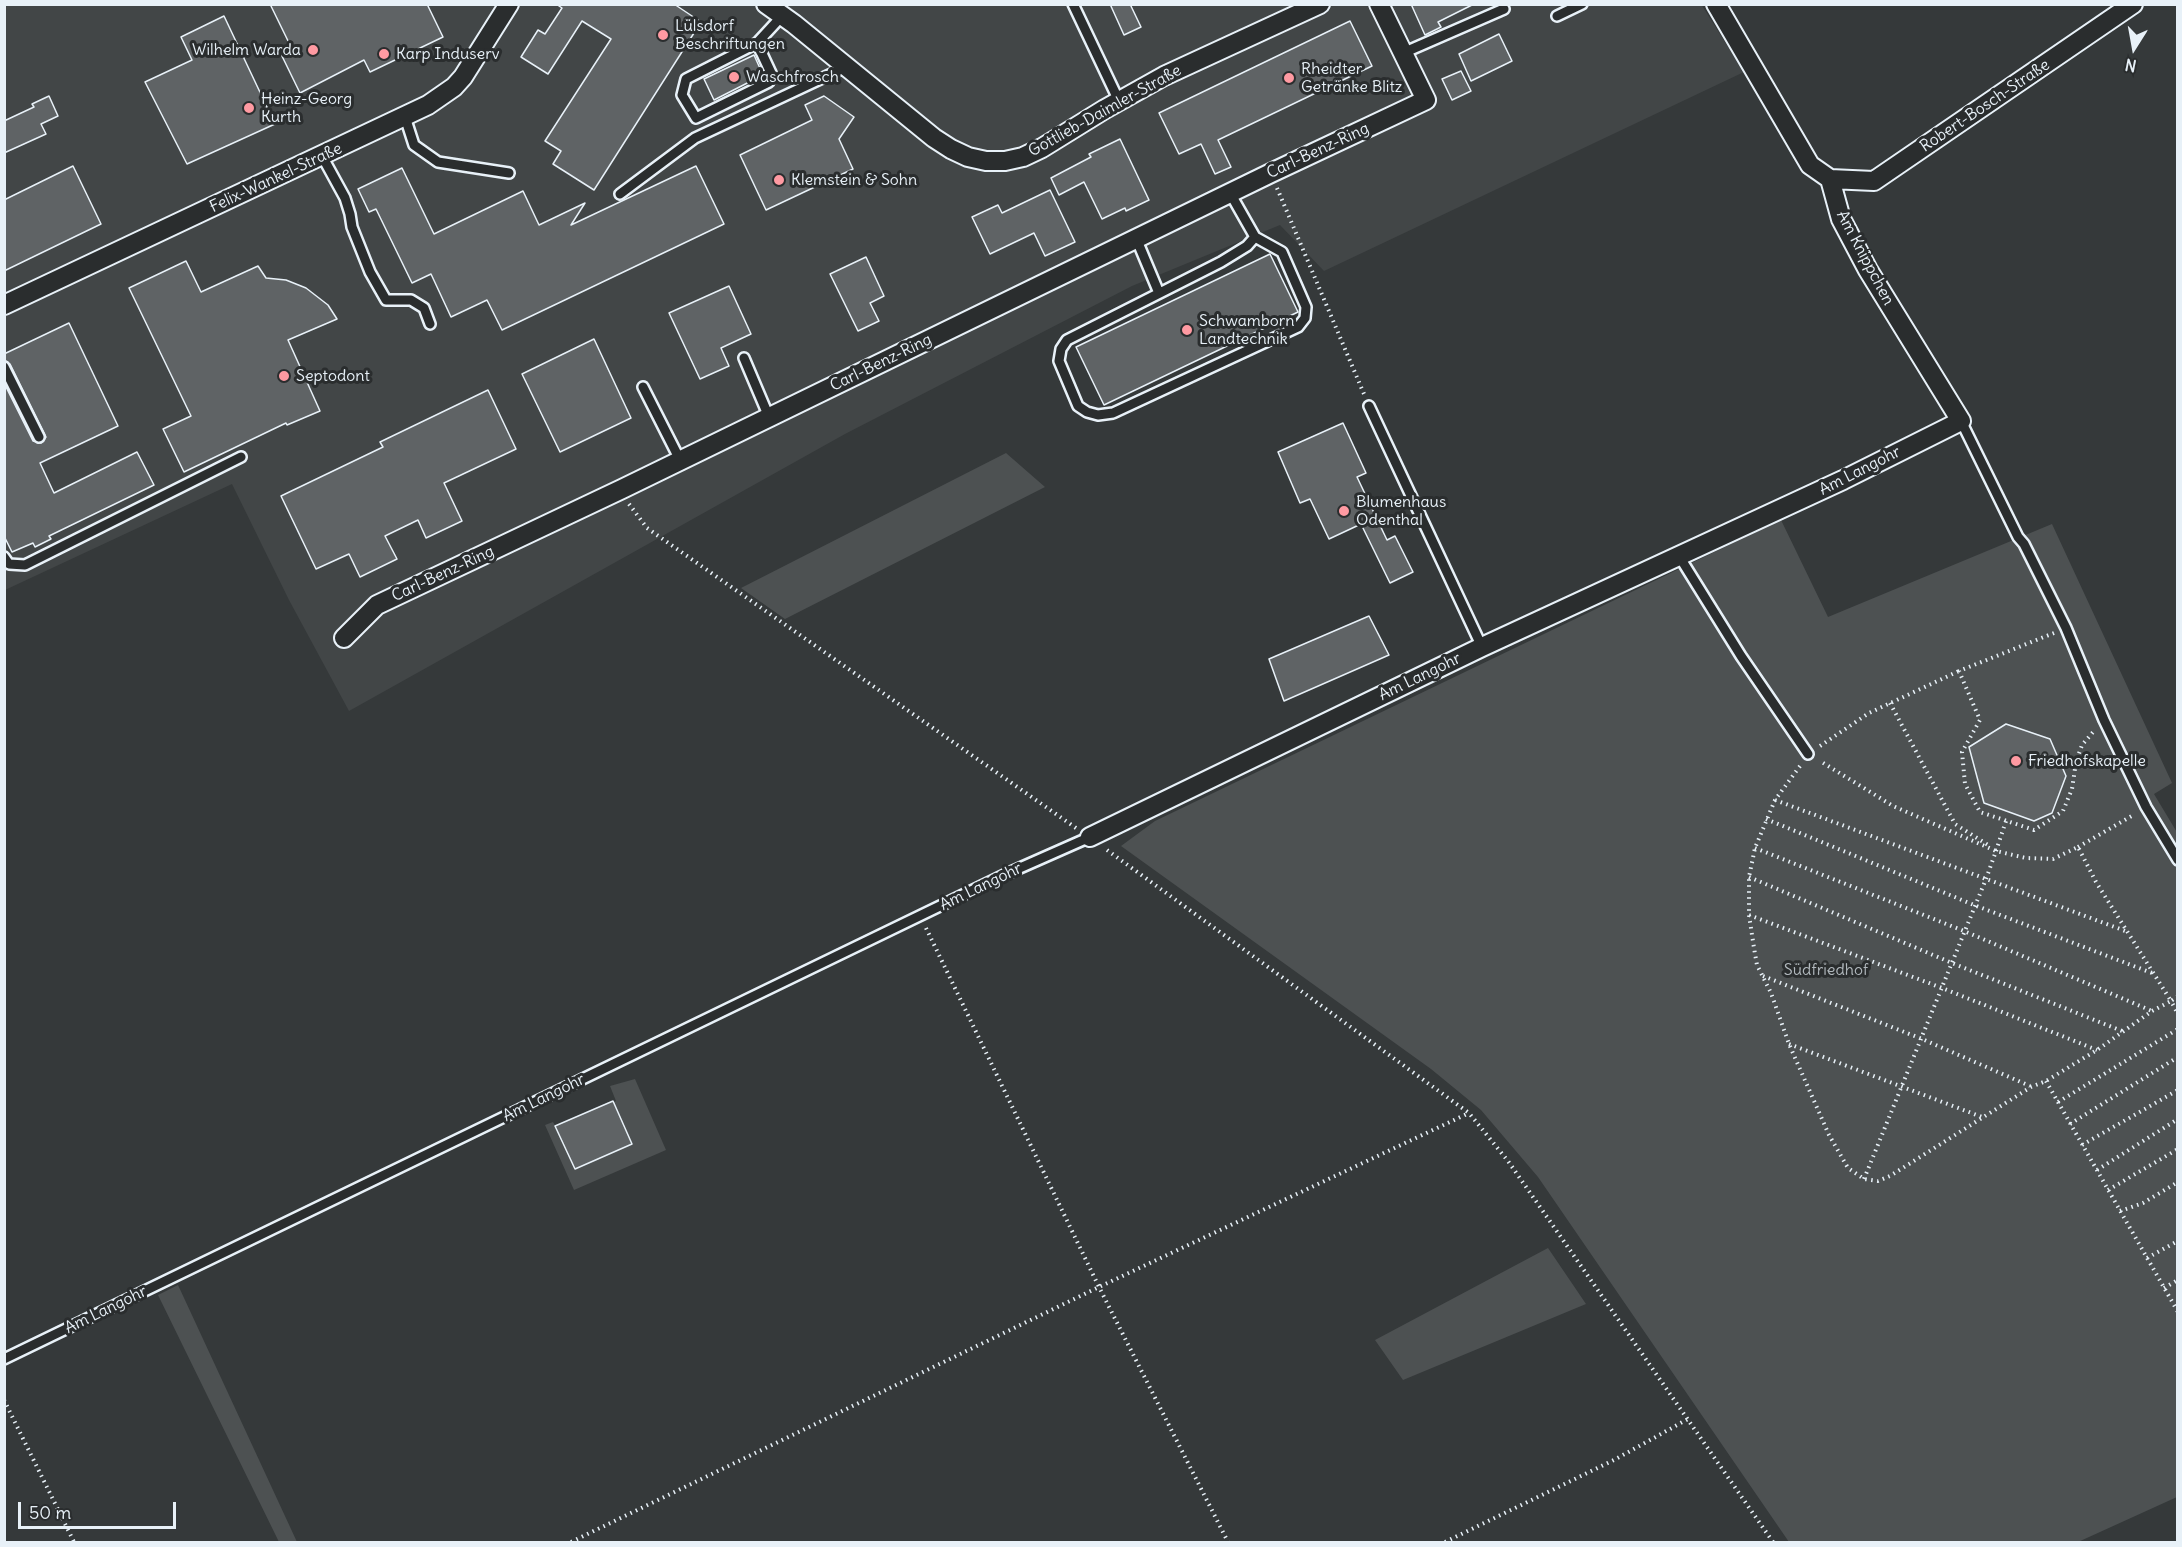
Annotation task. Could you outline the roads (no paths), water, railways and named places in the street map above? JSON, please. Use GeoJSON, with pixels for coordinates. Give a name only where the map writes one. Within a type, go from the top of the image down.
{"type":"FeatureCollection","features":[{"type":"Feature","properties":{"kind":"street","name":"Felix-Wankel-Straße"},"geometry":{"type":"LineString","coordinates":[[4,305],[428,105],[454,87],[463,77],[509,4]]}},
{"type":"Feature","properties":{"kind":"street"},"geometry":{"type":"LineString","coordinates":[[766,4],[846,67]]}},
{"type":"Feature","properties":{"kind":"street","name":"Gottlieb-Daimler-Straße"},"geometry":{"type":"LineString","coordinates":[[846,67],[951,149],[968,157],[986,161],[1005,161],[1023,157],[1042,148],[1164,76],[1320,4]]}},
{"type":"Feature","properties":{"kind":"street"},"geometry":{"type":"LineString","coordinates":[[1379,4],[1403,53]]}},
{"type":"Feature","properties":{"kind":"street"},"geometry":{"type":"LineString","coordinates":[[1716,4],[1810,165],[1830,179]]}},
{"type":"Feature","properties":{"kind":"street","name":"Robert-Bosch-Straße"},"geometry":{"type":"LineString","coordinates":[[1830,179],[1874,181],[2133,4]]}},
{"type":"Feature","properties":{"kind":"street","name":"Carl-Benz-Ring"},"geometry":{"type":"LineString","coordinates":[[344,638],[377,605],[1426,100],[1403,53]]}},
{"type":"Feature","properties":{"kind":"street","name":"Am Knippchen"},"geometry":{"type":"LineString","coordinates":[[1830,179],[1841,219],[1868,270],[1961,421]]}},
{"type":"Feature","properties":{"kind":"street","name":"Am Langohr"},"geometry":{"type":"LineString","coordinates":[[1090,837],[1482,647],[1844,480],[1961,421]]}},
{"type":"Feature","properties":{"kind":"lane"},"geometry":{"type":"LineString","coordinates":[[1073,4],[1119,101]]}},
{"type":"Feature","properties":{"kind":"lane"},"geometry":{"type":"LineString","coordinates":[[1557,16],[1582,4]]}},
{"type":"Feature","properties":{"kind":"lane"},"geometry":{"type":"LineString","coordinates":[[1403,53],[1504,9]]}},
{"type":"Feature","properties":{"kind":"lane"},"geometry":{"type":"LineString","coordinates":[[757,43],[771,73],[769,82],[696,118],[682,95],[686,79],[757,43],[782,16]]}},
{"type":"Feature","properties":{"kind":"lane"},"geometry":{"type":"LineString","coordinates":[[620,194],[695,138],[846,67]]}},
{"type":"Feature","properties":{"kind":"lane"},"geometry":{"type":"LineString","coordinates":[[405,117],[414,145],[438,162],[509,173]]}},
{"type":"Feature","properties":{"kind":"lane"},"geometry":{"type":"LineString","coordinates":[[322,156],[345,198],[370,272],[386,300],[411,300],[424,308],[430,324]]}},
{"type":"Feature","properties":{"kind":"lane"},"geometry":{"type":"LineString","coordinates":[[1230,193],[1255,237],[1282,252],[1306,307],[1305,318],[1298,327],[1113,413],[1098,415],[1078,406],[1059,361],[1061,349],[1067,340],[1221,262],[1247,246],[1255,237]]}},
{"type":"Feature","properties":{"kind":"lane"},"geometry":{"type":"LineString","coordinates":[[1136,238],[1159,293]]}},
{"type":"Feature","properties":{"kind":"lane"},"geometry":{"type":"LineString","coordinates":[[744,358],[769,417]]}},
{"type":"Feature","properties":{"kind":"lane"},"geometry":{"type":"LineString","coordinates":[[4,367],[39,437]]}},
{"type":"Feature","properties":{"kind":"lane"},"geometry":{"type":"LineString","coordinates":[[643,387],[680,460]]}},
{"type":"Feature","properties":{"kind":"lane"},"geometry":{"type":"LineString","coordinates":[[1369,406],[1482,647]]}},
{"type":"Feature","properties":{"kind":"lane"},"geometry":{"type":"LineString","coordinates":[[1961,421],[2066,628],[2104,720],[2146,807],[2178,860]]}},
{"type":"Feature","properties":{"kind":"lane"},"geometry":{"type":"LineString","coordinates":[[4,557],[9,564],[25,565],[241,457]]}},
{"type":"Feature","properties":{"kind":"lane"},"geometry":{"type":"LineString","coordinates":[[1679,556],[1741,656],[1808,754]]}},
{"type":"Feature","properties":{"kind":"lane","name":"Am Langohr"},"geometry":{"type":"LineString","coordinates":[[4,1359],[1004,875],[1090,837]]}},
{"type":"Feature","properties":{"kind":"place","name":"Lülsdorf Beschriftungen"},"geometry":{"type":"Point","coordinates":[663,35]}},
{"type":"Feature","properties":{"kind":"place","name":"Wilhelm Warda"},"geometry":{"type":"Point","coordinates":[313,50]}},
{"type":"Feature","properties":{"kind":"place","name":"Karp Induserv"},"geometry":{"type":"Point","coordinates":[384,54]}},
{"type":"Feature","properties":{"kind":"place","name":"Waschfrosch"},"geometry":{"type":"Point","coordinates":[734,77]}},
{"type":"Feature","properties":{"kind":"place","name":"Rheidter Getränke Blitz"},"geometry":{"type":"Point","coordinates":[1289,78]}},
{"type":"Feature","properties":{"kind":"place","name":"Heinz-Georg Kurth"},"geometry":{"type":"Point","coordinates":[249,108]}},
{"type":"Feature","properties":{"kind":"place","name":"Klemstein & Sohn"},"geometry":{"type":"Point","coordinates":[779,180]}},
{"type":"Feature","properties":{"kind":"place","name":"Schwamborn Landtechnik"},"geometry":{"type":"Point","coordinates":[1187,330]}},
{"type":"Feature","properties":{"kind":"place","name":"Septodont"},"geometry":{"type":"Point","coordinates":[284,376]}},
{"type":"Feature","properties":{"kind":"place","name":"Blumenhaus Odenthal"},"geometry":{"type":"Point","coordinates":[1344,511]}},
{"type":"Feature","properties":{"kind":"place","name":"Friedhofskapelle"},"geometry":{"type":"Point","coordinates":[2016,761]}},
{"type":"Feature","properties":{"kind":"park label","name":"Südfriedhof"},"geometry":{"type":"Point","coordinates":[1826,970]}}]}
